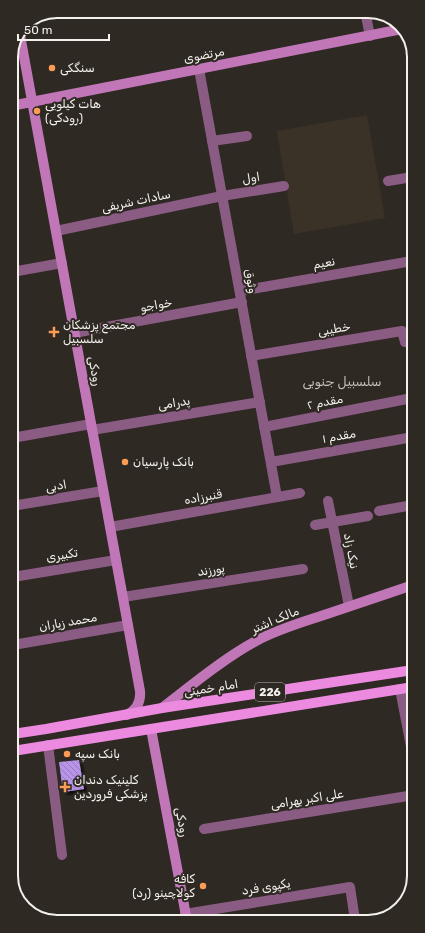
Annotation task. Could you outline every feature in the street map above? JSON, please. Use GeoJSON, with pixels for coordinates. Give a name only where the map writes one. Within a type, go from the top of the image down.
{"type":"FeatureCollection","features":[{"type":"Feature","properties":{"kind":"main road","name":"مرتضوی"},"geometry":{"type":"LineString","coordinates":[[18,105],[397,30]]}},
{"type":"Feature","properties":{"kind":"main road","name":"رودکی"},"geometry":{"type":"LineString","coordinates":[[18,51],[32,102],[140,688],[139,703],[134,710],[127,715]]}},
{"type":"Feature","properties":{"kind":"main road","name":"مالک اشتر"},"geometry":{"type":"LineString","coordinates":[[162,708],[233,655],[256,641],[288,627],[407,587]]}},
{"type":"Feature","properties":{"kind":"main road","name":"امام خمینی"},"geometry":{"type":"LineString","coordinates":[[18,733],[162,708],[407,671]]}},
{"type":"Feature","properties":{"kind":"main road","name":"226"},"geometry":{"type":"LineString","coordinates":[[18,750],[407,688]]}},
{"type":"Feature","properties":{"kind":"main road","name":"رودکی"},"geometry":{"type":"LineString","coordinates":[[151,729],[186,915]]}},
{"type":"Feature","properties":{"kind":"street"},"geometry":{"type":"LineString","coordinates":[[366,18],[370,36]]}},
{"type":"Feature","properties":{"kind":"street","name":"وثوق"},"geometry":{"type":"LineString","coordinates":[[199,69],[277,498]]}},
{"type":"Feature","properties":{"kind":"street"},"geometry":{"type":"LineString","coordinates":[[212,141],[247,136]]}},
{"type":"Feature","properties":{"kind":"street"},"geometry":{"type":"LineString","coordinates":[[388,181],[407,178]]}},
{"type":"Feature","properties":{"kind":"street","name":"اول"},"geometry":{"type":"LineString","coordinates":[[222,196],[284,186]]}},
{"type":"Feature","properties":{"kind":"street","name":"سادات شریفی"},"geometry":{"type":"LineString","coordinates":[[56,231],[222,196]]}},
{"type":"Feature","properties":{"kind":"street","name":"نعیم"},"geometry":{"type":"LineString","coordinates":[[240,291],[407,262]]}},
{"type":"Feature","properties":{"kind":"street"},"geometry":{"type":"LineString","coordinates":[[18,271],[62,263]]}},
{"type":"Feature","properties":{"kind":"street","name":"خواجو"},"geometry":{"type":"LineString","coordinates":[[74,333],[242,302]]}},
{"type":"Feature","properties":{"kind":"street","name":"خطیبی"},"geometry":{"type":"LineString","coordinates":[[251,356],[402,331],[405,342],[407,341]]}},
{"type":"Feature","properties":{"kind":"street","name":"مقدم ۲"},"geometry":{"type":"LineString","coordinates":[[264,427],[407,399]]}},
{"type":"Feature","properties":{"kind":"street","name":"پدرامی"},"geometry":{"type":"LineString","coordinates":[[18,437],[260,402]]}},
{"type":"Feature","properties":{"kind":"street","name":"مقدم ۱"},"geometry":{"type":"LineString","coordinates":[[270,462],[407,437]]}},
{"type":"Feature","properties":{"kind":"street","name":"ادبی"},"geometry":{"type":"LineString","coordinates":[[18,505],[104,491]]}},
{"type":"Feature","properties":{"kind":"street","name":"قنبرزاده"},"geometry":{"type":"LineString","coordinates":[[110,527],[300,493]]}},
{"type":"Feature","properties":{"kind":"street","name":"نیک زاد"},"geometry":{"type":"LineString","coordinates":[[328,501],[349,606]]}},
{"type":"Feature","properties":{"kind":"street"},"geometry":{"type":"LineString","coordinates":[[379,511],[407,506]]}},
{"type":"Feature","properties":{"kind":"street"},"geometry":{"type":"LineString","coordinates":[[315,525],[368,516]]}},
{"type":"Feature","properties":{"kind":"street","name":"تکبیری"},"geometry":{"type":"LineString","coordinates":[[18,576],[116,560]]}},
{"type":"Feature","properties":{"kind":"street","name":"پورزند"},"geometry":{"type":"LineString","coordinates":[[123,596],[302,569]]}},
{"type":"Feature","properties":{"kind":"street","name":"محمد زیاران"},"geometry":{"type":"LineString","coordinates":[[18,644],[128,625]]}},
{"type":"Feature","properties":{"kind":"street"},"geometry":{"type":"LineString","coordinates":[[400,689],[407,726]]}},
{"type":"Feature","properties":{"kind":"street"},"geometry":{"type":"LineString","coordinates":[[48,745],[62,855]]}},
{"type":"Feature","properties":{"kind":"street","name":"علی اکبر بهرامی"},"geometry":{"type":"LineString","coordinates":[[204,829],[407,796]]}},
{"type":"Feature","properties":{"kind":"street","name":"یکپوی فرد"},"geometry":{"type":"LineString","coordinates":[[197,915],[350,887],[354,915]]}},
{"type":"Feature","properties":{"kind":"shaded area"},"geometry":{"type":"Polygon","coordinates":[[[367,115],[385,218],[294,234],[277,131],[367,115]]]}},
{"type":"Feature","properties":{"kind":"building"},"geometry":{"type":"Polygon","coordinates":[[[79,760],[84,789],[63,792],[59,762],[79,760]]]}},
{"type":"Feature","properties":{"kind":"place","name":"سنگکی"},"geometry":{"type":"Point","coordinates":[52,68]}},
{"type":"Feature","properties":{"kind":"place","name":"هات کیلویی (رودکی)"},"geometry":{"type":"Point","coordinates":[37,111]}},
{"type":"Feature","properties":{"kind":"place","name":"مجتمع پزشکان سلسبیل"},"geometry":{"type":"Point","coordinates":[54,332]}},
{"type":"Feature","properties":{"kind":"place","name":"بانک پارسیان"},"geometry":{"type":"Point","coordinates":[125,462]}},
{"type":"Feature","properties":{"kind":"place","name":"بانک سپه"},"geometry":{"type":"Point","coordinates":[67,754]}},
{"type":"Feature","properties":{"kind":"place","name":"کلینیک دندان پزشکی فروردین"},"geometry":{"type":"Point","coordinates":[65,787]}},
{"type":"Feature","properties":{"kind":"place","name":"کافه کولاچینو (رد)"},"geometry":{"type":"Point","coordinates":[203,886]}},
{"type":"Feature","properties":{"kind":"district","name":"سلسبیل جنوبی"},"geometry":{"type":"Point","coordinates":[342,381]}}]}
